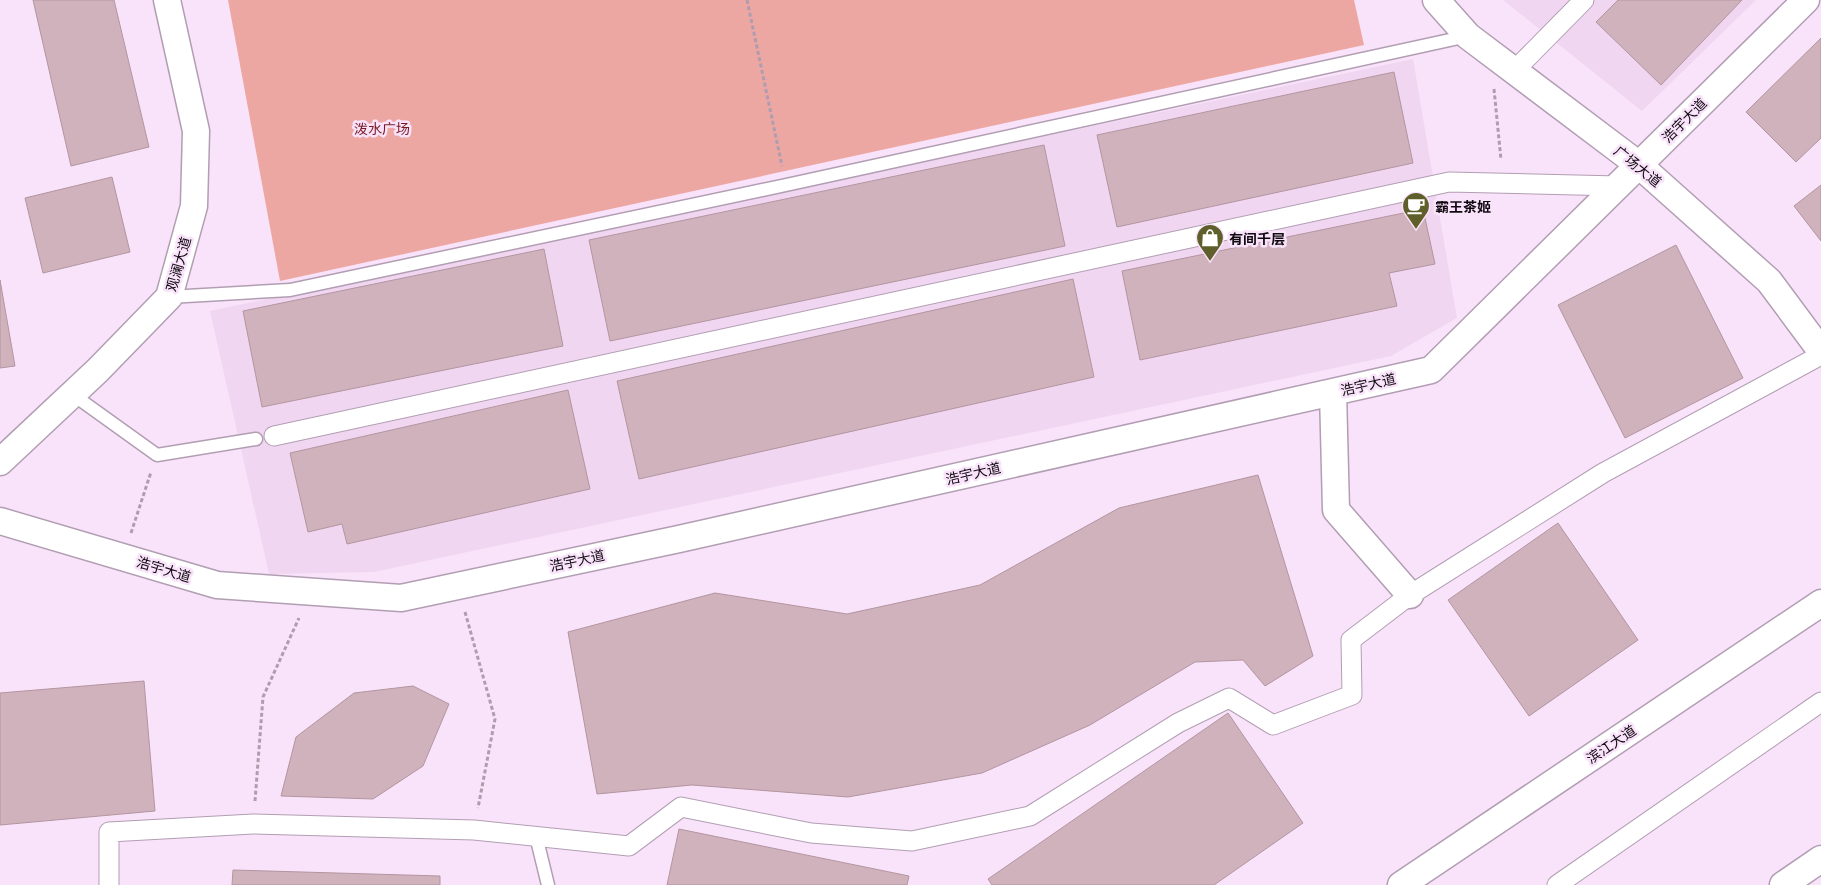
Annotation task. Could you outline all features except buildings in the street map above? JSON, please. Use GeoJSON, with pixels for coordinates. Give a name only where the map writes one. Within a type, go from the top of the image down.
{"type":"FeatureCollection","features":[{"type":"Feature","properties":{"kind":"street","name":"观澜大道"},"geometry":{"type":"LineString","coordinates":[[0,462],[72,394],[169,297],[194,206],[196,131],[167,0]]}},
{"type":"Feature","properties":{"kind":"street","name":"广场大道"},"geometry":{"type":"LineString","coordinates":[[1436,0],[1468,36],[1639,165],[1812,319],[1821,350]]}},
{"type":"Feature","properties":{"kind":"street"},"geometry":{"type":"LineString","coordinates":[[1514,71],[1584,0]]}},
{"type":"Feature","properties":{"kind":"street","name":"浩宇大道"},"geometry":{"type":"LineString","coordinates":[[0,521],[217,585],[401,598],[689,537],[1431,370],[1806,0]]}},
{"type":"Feature","properties":{"kind":"street"},"geometry":{"type":"LineString","coordinates":[[265,438],[1449,182],[1618,186]]}},
{"type":"Feature","properties":{"kind":"street"},"geometry":{"type":"LineString","coordinates":[[109,885],[108,832],[253,824],[474,830],[629,846],[681,807],[811,833],[912,841],[1030,816],[1178,723],[1230,698],[1273,725],[1352,694],[1351,640],[1410,595],[1603,473],[1821,355]]}},
{"type":"Feature","properties":{"kind":"street"},"geometry":{"type":"LineString","coordinates":[[1333,392],[1336,510],[1410,595]]}},
{"type":"Feature","properties":{"kind":"street","name":"滨江大道"},"geometry":{"type":"LineString","coordinates":[[1401,885],[1821,603]]}},
{"type":"Feature","properties":{"kind":"street"},"geometry":{"type":"LineString","coordinates":[[1557,885],[1821,702]]}},
{"type":"Feature","properties":{"kind":"street"},"geometry":{"type":"LineString","coordinates":[[1783,885],[1821,859]]}},
{"type":"Feature","properties":{"kind":"lane"},"geometry":{"type":"LineString","coordinates":[[169,297],[290,290],[786,185],[1468,36]]}},
{"type":"Feature","properties":{"kind":"lane"},"geometry":{"type":"LineString","coordinates":[[72,394],[157,455],[265,438]]}},
{"type":"Feature","properties":{"kind":"lane"},"geometry":{"type":"LineString","coordinates":[[536,836],[548,885]]}},
{"type":"Feature","properties":{"kind":"path"},"geometry":{"type":"LineString","coordinates":[[747,0],[786,185]]}},
{"type":"Feature","properties":{"kind":"path"},"geometry":{"type":"LineString","coordinates":[[1490,53],[1503,183]]}},
{"type":"Feature","properties":{"kind":"path"},"geometry":{"type":"LineString","coordinates":[[123,557],[157,455]]}},
{"type":"Feature","properties":{"kind":"path"},"geometry":{"type":"LineString","coordinates":[[458,585],[495,719],[474,830]]}},
{"type":"Feature","properties":{"kind":"path"},"geometry":{"type":"LineString","coordinates":[[253,824],[263,697],[312,591]]}},
{"type":"Feature","properties":{"kind":"shaded area"},"geometry":{"type":"Polygon","coordinates":[[[1503,0],[1756,0],[1642,111],[1503,0]]]}},
{"type":"Feature","properties":{"kind":"shaded area"},"geometry":{"type":"Polygon","coordinates":[[[1413,59],[1457,318],[1391,356],[374,572],[269,574],[210,311],[1413,59]]]}},
{"type":"Feature","properties":{"kind":"green space","name":"泼水广场"},"geometry":{"type":"Polygon","coordinates":[[[228,0],[1354,0],[1364,45],[280,281],[228,0]]]}},
{"type":"Feature","properties":{"kind":"place","name":"霸王茶姬"},"geometry":{"type":"Point","coordinates":[1416,230]}},
{"type":"Feature","properties":{"kind":"place","name":"有间千层"},"geometry":{"type":"Point","coordinates":[1210,262]}}]}
